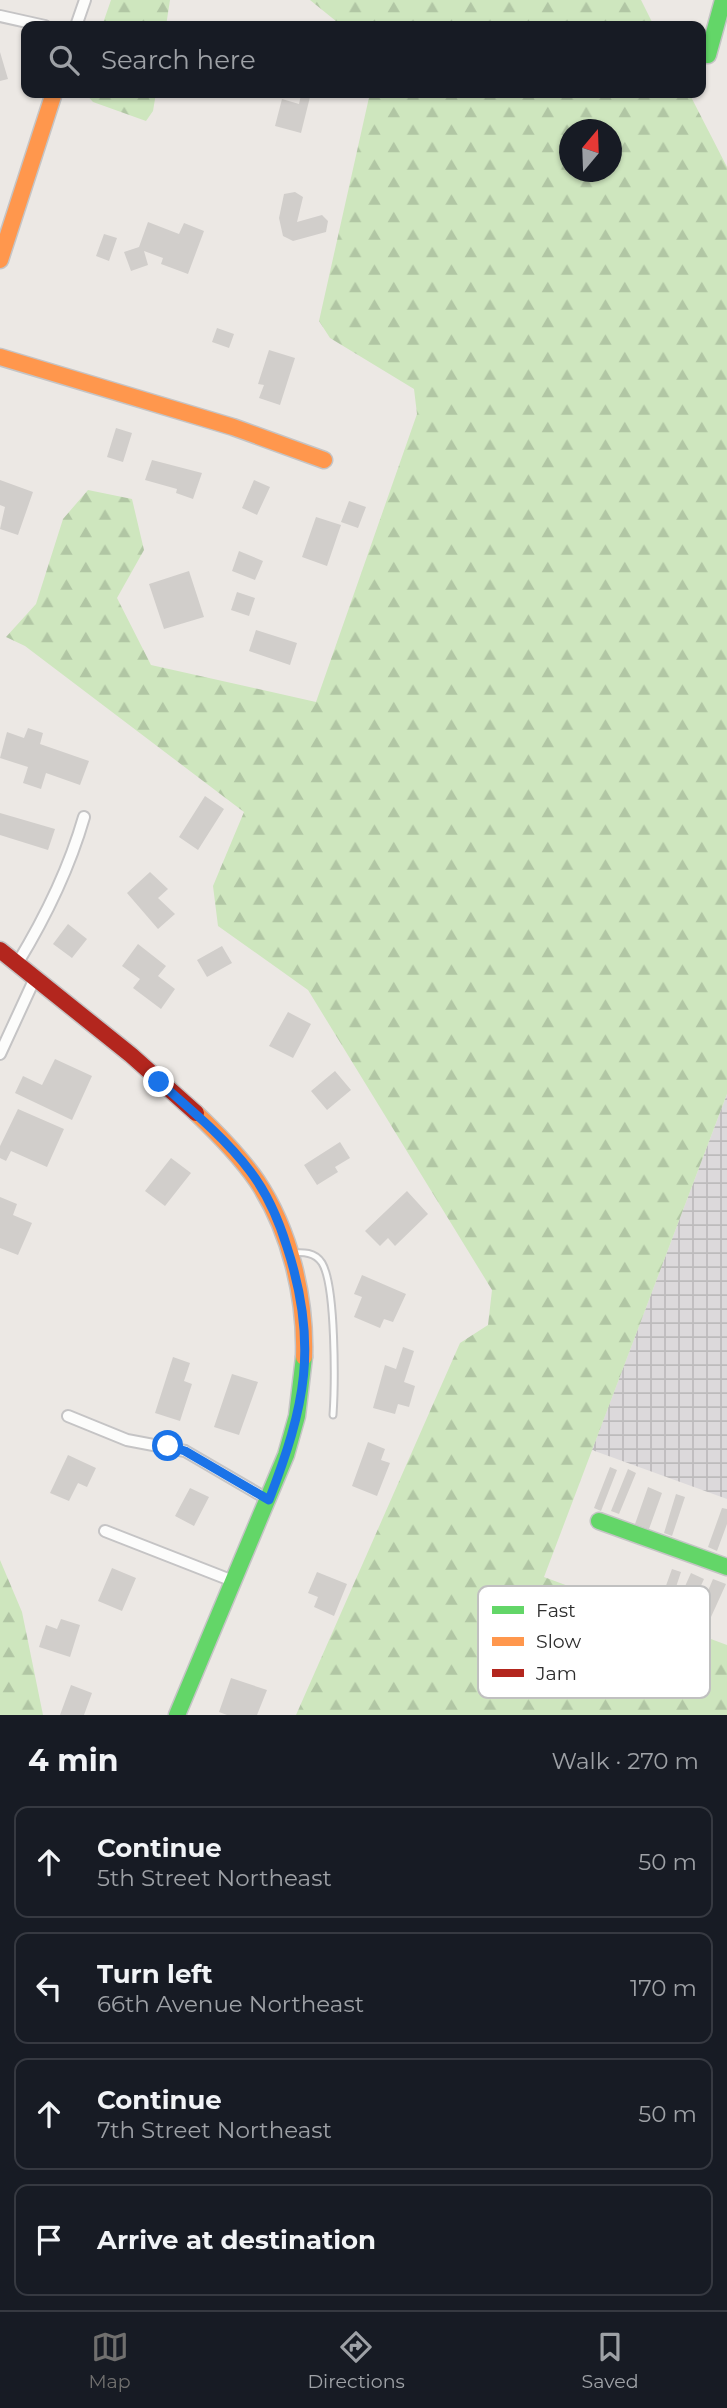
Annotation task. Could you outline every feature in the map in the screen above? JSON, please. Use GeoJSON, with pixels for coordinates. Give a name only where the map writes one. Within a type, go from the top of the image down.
{"type":"FeatureCollection","features":[{"type":"Feature","properties":{"kind":"street"},"geometry":{"type":"LineString","coordinates":[[78,21],[85,0]]}},
{"type":"Feature","properties":{"kind":"street"},"geometry":{"type":"LineString","coordinates":[[708,55],[723,0]]}},
{"type":"Feature","properties":{"kind":"street"},"geometry":{"type":"LineString","coordinates":[[0,16],[22,21]]}},
{"type":"Feature","properties":{"kind":"street"},"geometry":{"type":"LineString","coordinates":[[0,260],[52,98]]}},
{"type":"Feature","properties":{"kind":"street"},"geometry":{"type":"LineString","coordinates":[[0,357],[233,427],[311,453],[324,460]]}},
{"type":"Feature","properties":{"kind":"street"},"geometry":{"type":"LineString","coordinates":[[17,964],[38,930],[74,852],[84,817]]}},
{"type":"Feature","properties":{"kind":"street"},"geometry":{"type":"LineString","coordinates":[[0,950],[182,1102],[236,1155],[260,1186],[277,1217],[304,1315],[306,1375],[292,1442],[177,1715]]}},
{"type":"Feature","properties":{"kind":"street"},"geometry":{"type":"LineString","coordinates":[[0,1054],[35,978]]}},
{"type":"Feature","properties":{"kind":"street"},"geometry":{"type":"LineString","coordinates":[[68,1416],[146,1445],[185,1451],[269,1500]]}},
{"type":"Feature","properties":{"kind":"street"},"geometry":{"type":"LineString","coordinates":[[599,1521],[727,1567]]}},
{"type":"Feature","properties":{"kind":"street"},"geometry":{"type":"LineString","coordinates":[[106,1531],[233,1581]]}},
{"type":"Feature","properties":{"kind":"lane"},"geometry":{"type":"LineString","coordinates":[[289,1253],[302,1252],[316,1257],[322,1264],[327,1280],[332,1340],[333,1415]]}},
{"type":"Feature","properties":{"kind":"shaded area"},"geometry":{"type":"Polygon","coordinates":[[[727,1094],[727,1499],[592,1450],[727,1094]]]}},
{"type":"Feature","properties":{"kind":"green space"},"geometry":{"type":"Polygon","coordinates":[[[111,0],[170,0],[167,21],[104,21],[111,0]]]}},
{"type":"Feature","properties":{"kind":"green space"},"geometry":{"type":"Polygon","coordinates":[[[310,0],[641,0],[652,21],[336,21],[310,0]]]}},
{"type":"Feature","properties":{"kind":"green space"},"geometry":{"type":"Polygon","coordinates":[[[89,98],[155,98],[153,111],[146,121],[93,102],[89,98]]]}},
{"type":"Feature","properties":{"kind":"green space"},"geometry":{"type":"Polygon","coordinates":[[[369,98],[692,98],[727,167],[727,1094],[544,1577],[568,1586],[478,1586],[478,1698],[710,1698],[710,1639],[727,1645],[727,1715],[296,1715],[460,1343],[488,1325],[492,1290],[308,990],[218,926],[213,886],[244,812],[25,646],[6,637],[36,604],[63,519],[88,490],[132,499],[144,550],[117,598],[151,665],[316,702],[417,414],[414,389],[330,338],[319,321],[369,98]]]}},
{"type":"Feature","properties":{"kind":"green space"},"geometry":{"type":"Polygon","coordinates":[[[0,1560],[22,1612],[43,1715],[0,1715],[0,1560]]]}},
{"type":"Feature","properties":{"kind":"building"},"geometry":{"type":"Polygon","coordinates":[[[0,52],[8,79],[0,81],[0,52]]]}},
{"type":"Feature","properties":{"kind":"building"},"geometry":{"type":"Polygon","coordinates":[[[300,98],[310,98],[301,133],[275,126],[282,99],[299,104],[300,98]]]}},
{"type":"Feature","properties":{"kind":"building"},"geometry":{"type":"Polygon","coordinates":[[[295,192],[303,197],[297,222],[322,215],[328,221],[326,232],[293,241],[283,236],[279,218],[284,194],[295,192]]]}},
{"type":"Feature","properties":{"kind":"building"},"geometry":{"type":"Polygon","coordinates":[[[148,222],[179,234],[184,223],[204,231],[188,274],[161,264],[163,258],[144,251],[148,265],[131,271],[124,252],[139,247],[148,222]]]}},
{"type":"Feature","properties":{"kind":"building"},"geometry":{"type":"Polygon","coordinates":[[[104,234],[117,238],[109,261],[96,256],[104,234]]]}},
{"type":"Feature","properties":{"kind":"building"},"geometry":{"type":"Polygon","coordinates":[[[217,328],[234,334],[229,348],[212,342],[217,328]]]}},
{"type":"Feature","properties":{"kind":"building"},"geometry":{"type":"Polygon","coordinates":[[[269,350],[295,358],[280,405],[259,398],[264,385],[258,384],[269,350]]]}},
{"type":"Feature","properties":{"kind":"building"},"geometry":{"type":"Polygon","coordinates":[[[116,428],[132,433],[123,462],[107,457],[116,428]]]}},
{"type":"Feature","properties":{"kind":"building"},"geometry":{"type":"Polygon","coordinates":[[[152,460],[202,473],[193,499],[176,493],[177,489],[145,480],[152,460]]]}},
{"type":"Feature","properties":{"kind":"building"},"geometry":{"type":"Polygon","coordinates":[[[0,480],[33,492],[18,535],[0,529],[5,507],[0,505],[0,480]]]}},
{"type":"Feature","properties":{"kind":"building"},"geometry":{"type":"Polygon","coordinates":[[[254,480],[270,487],[257,515],[242,508],[254,480]]]}},
{"type":"Feature","properties":{"kind":"building"},"geometry":{"type":"Polygon","coordinates":[[[349,501],[366,507],[358,528],[341,522],[349,501]]]}},
{"type":"Feature","properties":{"kind":"building"},"geometry":{"type":"Polygon","coordinates":[[[316,517],[341,525],[327,566],[302,557],[316,517]]]}},
{"type":"Feature","properties":{"kind":"building"},"geometry":{"type":"Polygon","coordinates":[[[239,551],[263,561],[255,580],[232,571],[239,551]]]}},
{"type":"Feature","properties":{"kind":"building"},"geometry":{"type":"Polygon","coordinates":[[[189,571],[204,617],[164,629],[149,584],[189,571]]]}},
{"type":"Feature","properties":{"kind":"building"},"geometry":{"type":"Polygon","coordinates":[[[237,592],[255,598],[249,616],[231,610],[237,592]]]}},
{"type":"Feature","properties":{"kind":"building"},"geometry":{"type":"Polygon","coordinates":[[[256,630],[297,643],[290,665],[249,651],[256,630]]]}},
{"type":"Feature","properties":{"kind":"building"},"geometry":{"type":"Polygon","coordinates":[[[28,728],[43,733],[40,744],[89,761],[80,785],[46,773],[41,789],[23,783],[28,767],[0,758],[7,732],[24,738],[28,728]]]}},
{"type":"Feature","properties":{"kind":"building"},"geometry":{"type":"Polygon","coordinates":[[[205,796],[224,809],[198,850],[179,837],[205,796]]]}},
{"type":"Feature","properties":{"kind":"building"},"geometry":{"type":"Polygon","coordinates":[[[0,813],[55,829],[48,850],[0,835],[0,813]]]}},
{"type":"Feature","properties":{"kind":"building"},"geometry":{"type":"Polygon","coordinates":[[[150,872],[168,889],[158,898],[175,914],[158,929],[127,893],[150,872]]]}},
{"type":"Feature","properties":{"kind":"building"},"geometry":{"type":"Polygon","coordinates":[[[68,924],[87,939],[72,958],[53,944],[68,924]]]}},
{"type":"Feature","properties":{"kind":"building"},"geometry":{"type":"Polygon","coordinates":[[[138,944],[166,966],[158,976],[175,989],[161,1009],[133,988],[140,979],[122,966],[138,944]]]}},
{"type":"Feature","properties":{"kind":"building"},"geometry":{"type":"Polygon","coordinates":[[[222,946],[232,963],[207,977],[197,960],[222,946]]]}},
{"type":"Feature","properties":{"kind":"building"},"geometry":{"type":"Polygon","coordinates":[[[288,1012],[311,1024],[293,1058],[269,1046],[288,1012]]]}},
{"type":"Feature","properties":{"kind":"building"},"geometry":{"type":"Polygon","coordinates":[[[55,1059],[92,1076],[72,1120],[15,1093],[23,1076],[42,1085],[55,1059]]]}},
{"type":"Feature","properties":{"kind":"building"},"geometry":{"type":"Polygon","coordinates":[[[335,1071],[351,1090],[327,1110],[311,1091],[335,1071]]]}},
{"type":"Feature","properties":{"kind":"building"},"geometry":{"type":"Polygon","coordinates":[[[18,1109],[64,1129],[47,1167],[11,1151],[6,1161],[0,1158],[0,1146],[18,1109]]]}},
{"type":"Feature","properties":{"kind":"building"},"geometry":{"type":"Polygon","coordinates":[[[340,1142],[350,1158],[335,1167],[338,1172],[317,1185],[304,1165],[340,1142]]]}},
{"type":"Feature","properties":{"kind":"building"},"geometry":{"type":"Polygon","coordinates":[[[171,1158],[191,1173],[165,1206],[145,1191],[171,1158]]]}},
{"type":"Feature","properties":{"kind":"building"},"geometry":{"type":"Polygon","coordinates":[[[407,1191],[428,1214],[395,1246],[388,1238],[380,1246],[365,1231],[407,1191]]]}},
{"type":"Feature","properties":{"kind":"building"},"geometry":{"type":"Polygon","coordinates":[[[0,1197],[17,1204],[13,1215],[32,1223],[18,1255],[0,1248],[0,1197]]]}},
{"type":"Feature","properties":{"kind":"building"},"geometry":{"type":"Polygon","coordinates":[[[362,1275],[406,1294],[393,1322],[384,1319],[380,1328],[354,1317],[362,1297],[354,1294],[362,1275]]]}},
{"type":"Feature","properties":{"kind":"building"},"geometry":{"type":"Polygon","coordinates":[[[403,1347],[414,1351],[404,1382],[415,1386],[409,1407],[398,1404],[395,1414],[373,1408],[385,1365],[396,1369],[403,1347]]]}},
{"type":"Feature","properties":{"kind":"building"},"geometry":{"type":"Polygon","coordinates":[[[173,1357],[190,1363],[184,1381],[192,1384],[180,1421],[155,1413],[173,1357]]]}},
{"type":"Feature","properties":{"kind":"building"},"geometry":{"type":"Polygon","coordinates":[[[232,1374],[258,1382],[239,1435],[214,1427],[232,1374]]]}},
{"type":"Feature","properties":{"kind":"building"},"geometry":{"type":"Polygon","coordinates":[[[368,1442],[385,1449],[381,1460],[390,1463],[377,1496],[352,1486],[368,1442]]]}},
{"type":"Feature","properties":{"kind":"building"},"geometry":{"type":"Polygon","coordinates":[[[68,1455],[96,1468],[87,1487],[78,1483],[69,1501],[50,1493],[68,1455]]]}},
{"type":"Feature","properties":{"kind":"building"},"geometry":{"type":"Polygon","coordinates":[[[610,1467],[617,1470],[601,1511],[594,1508],[610,1467]]]}},
{"type":"Feature","properties":{"kind":"building"},"geometry":{"type":"Polygon","coordinates":[[[628,1469],[636,1473],[619,1514],[611,1511],[628,1469]]]}},
{"type":"Feature","properties":{"kind":"building"},"geometry":{"type":"Polygon","coordinates":[[[648,1487],[662,1493],[649,1529],[635,1524],[648,1487]]]}},
{"type":"Feature","properties":{"kind":"building"},"geometry":{"type":"Polygon","coordinates":[[[190,1488],[209,1497],[194,1526],[175,1516],[190,1488]]]}},
{"type":"Feature","properties":{"kind":"building"},"geometry":{"type":"Polygon","coordinates":[[[676,1494],[685,1497],[672,1536],[664,1533],[676,1494]]]}},
{"type":"Feature","properties":{"kind":"building"},"geometry":{"type":"Polygon","coordinates":[[[722,1508],[727,1509],[727,1524],[717,1551],[708,1547],[722,1508]]]}},
{"type":"Feature","properties":{"kind":"building"},"geometry":{"type":"Polygon","coordinates":[[[112,1568],[136,1578],[122,1611],[98,1601],[112,1568]]]}},
{"type":"Feature","properties":{"kind":"building"},"geometry":{"type":"Polygon","coordinates":[[[672,1569],[681,1572],[676,1586],[666,1586],[672,1569]]]}},
{"type":"Feature","properties":{"kind":"building"},"geometry":{"type":"Polygon","coordinates":[[[317,1572],[347,1584],[334,1616],[314,1607],[318,1597],[308,1593],[317,1572]]]}},
{"type":"Feature","properties":{"kind":"building"},"geometry":{"type":"Polygon","coordinates":[[[691,1573],[704,1579],[701,1586],[685,1586],[691,1573]]]}},
{"type":"Feature","properties":{"kind":"building"},"geometry":{"type":"Polygon","coordinates":[[[713,1579],[726,1584],[711,1617],[710,1617],[710,1586],[713,1579]]]}},
{"type":"Feature","properties":{"kind":"building"},"geometry":{"type":"Polygon","coordinates":[[[61,1619],[80,1625],[70,1657],[39,1647],[46,1625],[57,1629],[61,1619]]]}},
{"type":"Feature","properties":{"kind":"building"},"geometry":{"type":"Polygon","coordinates":[[[231,1678],[267,1690],[257,1715],[227,1715],[219,1712],[231,1678]]]}},
{"type":"Feature","properties":{"kind":"building"},"geometry":{"type":"Polygon","coordinates":[[[71,1685],[92,1693],[84,1715],[60,1715],[71,1685]]]}},
{"type":"Feature","properties":{"kind":"traffic: fast"},"geometry":{"type":"LineString","coordinates":[[708,55],[723,0]]}},
{"type":"Feature","properties":{"kind":"traffic: fast"},"geometry":{"type":"LineString","coordinates":[[177,1715],[286,1455],[297,1416],[304,1357]]}},
{"type":"Feature","properties":{"kind":"traffic: fast"},"geometry":{"type":"LineString","coordinates":[[599,1521],[727,1567]]}},
{"type":"Feature","properties":{"kind":"traffic: slow"},"geometry":{"type":"LineString","coordinates":[[0,260],[52,98]]}},
{"type":"Feature","properties":{"kind":"traffic: slow"},"geometry":{"type":"LineString","coordinates":[[0,357],[233,427],[324,460]]}},
{"type":"Feature","properties":{"kind":"traffic: slow"},"geometry":{"type":"LineString","coordinates":[[196,1113],[257,1181],[279,1221],[299,1288],[304,1357]]}},
{"type":"Feature","properties":{"kind":"traffic: jam"},"geometry":{"type":"LineString","coordinates":[[0,950],[131,1055],[196,1113]]}},
{"type":"Feature","properties":{"kind":"route"},"geometry":{"type":"LineString","coordinates":[[159,1082],[251,1172],[277,1217],[298,1282],[304,1315],[306,1355],[306,1375],[292,1442],[269,1500],[185,1451],[168,1446]]}}]}
